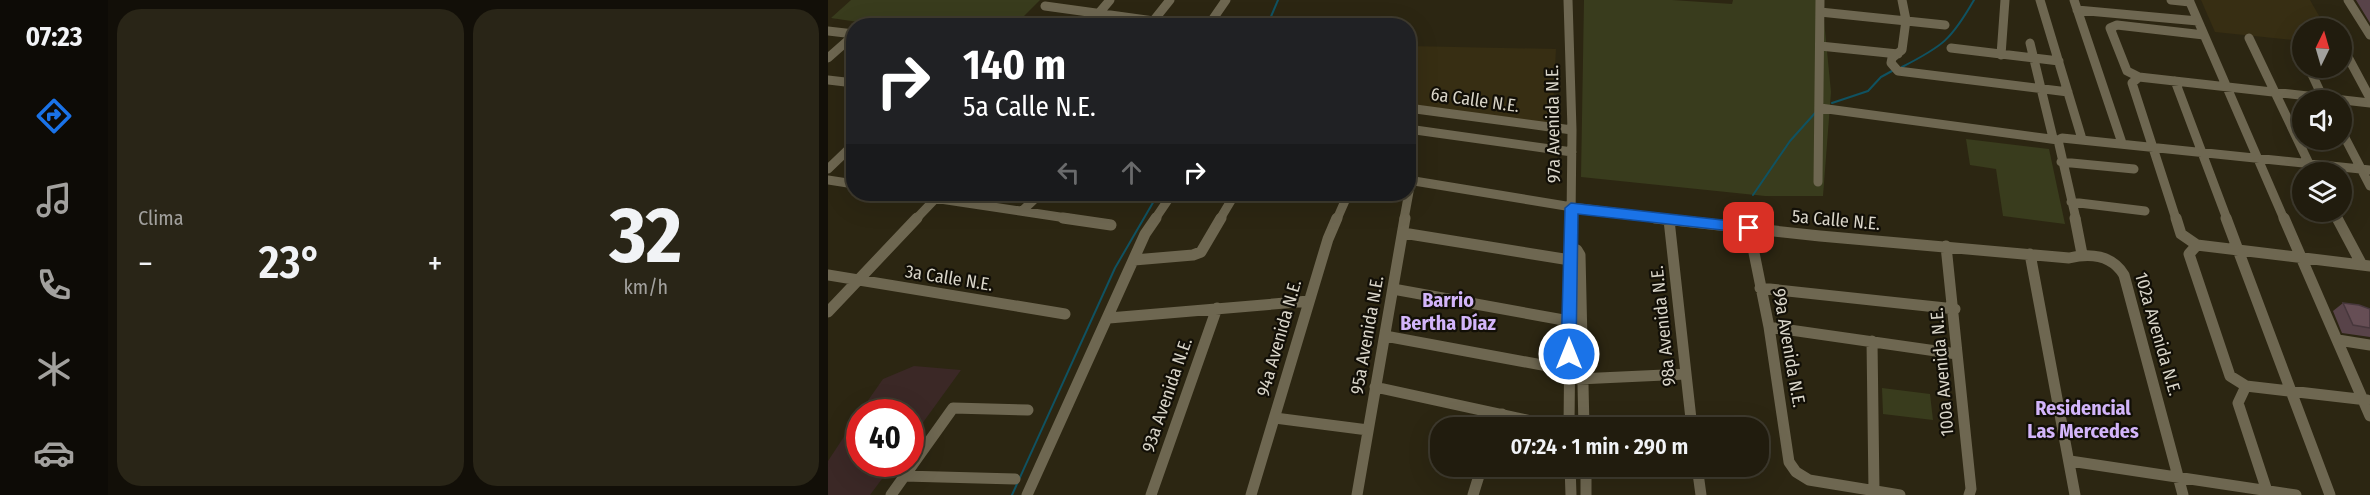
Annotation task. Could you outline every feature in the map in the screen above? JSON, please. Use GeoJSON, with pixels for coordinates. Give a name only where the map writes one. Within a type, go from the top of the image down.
{"type":"FeatureCollection","features":[{"type":"Feature","properties":{"kind":"street"},"geometry":{"type":"LineString","coordinates":[[1095,18],[1110,0]]}},
{"type":"Feature","properties":{"kind":"street"},"geometry":{"type":"LineString","coordinates":[[1156,18],[1170,0]]}},
{"type":"Feature","properties":{"kind":"street"},"geometry":{"type":"LineString","coordinates":[[1214,18],[1226,0]]}},
{"type":"Feature","properties":{"kind":"street","name":"97a Avenida N.E."},"geometry":{"type":"LineString","coordinates":[[1568,0],[1572,130],[1569,417]]}},
{"type":"Feature","properties":{"kind":"street"},"geometry":{"type":"LineString","coordinates":[[1818,183],[1820,0]]}},
{"type":"Feature","properties":{"kind":"street"},"geometry":{"type":"LineString","coordinates":[[1902,0],[1906,20],[1902,50],[1891,63],[1898,71],[2068,92]]}},
{"type":"Feature","properties":{"kind":"street"},"geometry":{"type":"LineString","coordinates":[[2001,55],[2005,0]]}},
{"type":"Feature","properties":{"kind":"street"},"geometry":{"type":"LineString","coordinates":[[2040,0],[2082,139]]}},
{"type":"Feature","properties":{"kind":"street"},"geometry":{"type":"LineString","coordinates":[[2074,0],[2122,143]]}},
{"type":"Feature","properties":{"kind":"street"},"geometry":{"type":"LineString","coordinates":[[2171,0],[2189,1],[2225,86],[2259,157],[2301,258],[2367,400],[2370,416]]}},
{"type":"Feature","properties":{"kind":"street"},"geometry":{"type":"LineString","coordinates":[[2348,0],[2370,34]]}},
{"type":"Feature","properties":{"kind":"street"},"geometry":{"type":"LineString","coordinates":[[1045,6],[1122,18]]}},
{"type":"Feature","properties":{"kind":"street"},"geometry":{"type":"LineString","coordinates":[[2077,10],[2198,21]]}},
{"type":"Feature","properties":{"kind":"street"},"geometry":{"type":"LineString","coordinates":[[1820,12],[1945,25]]}},
{"type":"Feature","properties":{"kind":"street"},"geometry":{"type":"LineString","coordinates":[[2204,35],[2111,26],[2127,70],[2139,77],[2292,94]]}},
{"type":"Feature","properties":{"kind":"street"},"geometry":{"type":"LineString","coordinates":[[828,31],[846,34]]}},
{"type":"Feature","properties":{"kind":"street"},"geometry":{"type":"LineString","coordinates":[[2249,38],[2308,162]]}},
{"type":"Feature","properties":{"kind":"street"},"geometry":{"type":"LineString","coordinates":[[828,58],[846,42]]}},
{"type":"Feature","properties":{"kind":"street"},"geometry":{"type":"LineString","coordinates":[[2030,43],[2040,89],[2072,202],[2082,254]]}},
{"type":"Feature","properties":{"kind":"street"},"geometry":{"type":"LineString","coordinates":[[1820,46],[1898,54]]}},
{"type":"Feature","properties":{"kind":"street"},"geometry":{"type":"LineString","coordinates":[[1951,48],[2034,60],[2059,61]]}},
{"type":"Feature","properties":{"kind":"street"},"geometry":{"type":"LineString","coordinates":[[2352,65],[2370,100],[2352,100]]}},
{"type":"Feature","properties":{"kind":"street"},"geometry":{"type":"LineString","coordinates":[[2139,77],[2132,83],[2181,234],[2198,245],[2366,266]]}},
{"type":"Feature","properties":{"kind":"street"},"geometry":{"type":"LineString","coordinates":[[828,80],[846,82]]}},
{"type":"Feature","properties":{"kind":"street"},"geometry":{"type":"LineString","coordinates":[[2175,81],[2289,391],[2330,495]]}},
{"type":"Feature","properties":{"kind":"street"},"geometry":{"type":"LineString","coordinates":[[1820,108],[2055,139],[2082,139],[2259,157],[2292,164]]}},
{"type":"Feature","properties":{"kind":"street","name":"6a Calle N.E."},"geometry":{"type":"LineString","coordinates":[[1416,109],[1572,130]]}},
{"type":"Feature","properties":{"kind":"street"},"geometry":{"type":"LineString","coordinates":[[1416,130],[1572,152]]}},
{"type":"Feature","properties":{"kind":"street"},"geometry":{"type":"LineString","coordinates":[[2352,149],[2365,170],[2370,186]]}},
{"type":"Feature","properties":{"kind":"street"},"geometry":{"type":"LineString","coordinates":[[828,169],[846,152]]}},
{"type":"Feature","properties":{"kind":"street"},"geometry":{"type":"LineString","coordinates":[[2061,162],[2134,169]]}},
{"type":"Feature","properties":{"kind":"street"},"geometry":{"type":"LineString","coordinates":[[828,180],[846,183]]}},
{"type":"Feature","properties":{"kind":"street","name":"5a Calle N.E."},"geometry":{"type":"LineString","coordinates":[[1416,182],[1571,208],[1669,220],[2069,258],[2082,254]]}},
{"type":"Feature","properties":{"kind":"street"},"geometry":{"type":"LineString","coordinates":[[828,312],[933,201]]}},
{"type":"Feature","properties":{"kind":"street"},"geometry":{"type":"LineString","coordinates":[[966,201],[1111,225]]}},
{"type":"Feature","properties":{"kind":"street"},"geometry":{"type":"LineString","coordinates":[[1022,211],[1033,201]]}},
{"type":"Feature","properties":{"kind":"street"},"geometry":{"type":"LineString","coordinates":[[1027,495],[1146,234],[1167,201]]}},
{"type":"Feature","properties":{"kind":"street"},"geometry":{"type":"LineString","coordinates":[[1134,260],[1196,254],[1202,251],[1231,201]]}},
{"type":"Feature","properties":{"kind":"street","name":"94a Avenida N.E."},"geometry":{"type":"LineString","coordinates":[[1251,495],[1328,239],[1345,201]]}},
{"type":"Feature","properties":{"kind":"street","name":"95a Avenida N.E."},"geometry":{"type":"LineString","coordinates":[[1357,495],[1407,201]]}},
{"type":"Feature","properties":{"kind":"street"},"geometry":{"type":"LineString","coordinates":[[2072,202],[2145,211]]}},
{"type":"Feature","properties":{"kind":"street","name":"98a Avenida N.E."},"geometry":{"type":"LineString","coordinates":[[1669,220],[1691,417]]}},
{"type":"Feature","properties":{"kind":"street"},"geometry":{"type":"LineString","coordinates":[[2340,222],[2366,266]]}},
{"type":"Feature","properties":{"kind":"street","name":"99a Avenida N.E."},"geometry":{"type":"LineString","coordinates":[[1749,228],[1769,327],[1789,462],[1796,472],[1809,480],[1874,491]]}},
{"type":"Feature","properties":{"kind":"street"},"geometry":{"type":"LineString","coordinates":[[1403,233],[1570,254],[1576,250],[1580,255],[1584,417]]}},
{"type":"Feature","properties":{"kind":"street"},"geometry":{"type":"LineString","coordinates":[[2198,245],[2189,254],[2230,376],[2246,386],[2367,400]]}},
{"type":"Feature","properties":{"kind":"street","name":"100a Avenida N.E."},"geometry":{"type":"LineString","coordinates":[[1946,246],[1955,309],[1970,495]]}},
{"type":"Feature","properties":{"kind":"street"},"geometry":{"type":"LineString","coordinates":[[2030,254],[2075,495]]}},
{"type":"Feature","properties":{"kind":"street","name":"102a Avenida N.E."},"geometry":{"type":"LineString","coordinates":[[2082,254],[2108,260],[2121,269],[2183,495]]}},
{"type":"Feature","properties":{"kind":"street","name":"3a Calle N.E."},"geometry":{"type":"LineString","coordinates":[[828,275],[1065,314]]}},
{"type":"Feature","properties":{"kind":"street"},"geometry":{"type":"LineString","coordinates":[[1760,288],[1955,309]]}},
{"type":"Feature","properties":{"kind":"street"},"geometry":{"type":"LineString","coordinates":[[1393,289],[1569,321]]}},
{"type":"Feature","properties":{"kind":"street"},"geometry":{"type":"LineString","coordinates":[[1108,318],[1309,301]]}},
{"type":"Feature","properties":{"kind":"street","name":"93a Avenida N.E."},"geometry":{"type":"LineString","coordinates":[[1151,495],[1217,308]]}},
{"type":"Feature","properties":{"kind":"street"},"geometry":{"type":"LineString","coordinates":[[1769,327],[1957,354]]}},
{"type":"Feature","properties":{"kind":"street"},"geometry":{"type":"LineString","coordinates":[[1385,336],[1583,378],[1686,374]]}},
{"type":"Feature","properties":{"kind":"street"},"geometry":{"type":"LineString","coordinates":[[2338,340],[2370,345]]}},
{"type":"Feature","properties":{"kind":"street"},"geometry":{"type":"LineString","coordinates":[[1872,342],[1874,491],[1895,495]]}},
{"type":"Feature","properties":{"kind":"street"},"geometry":{"type":"LineString","coordinates":[[2246,386],[2238,402],[2267,491]]}},
{"type":"Feature","properties":{"kind":"street"},"geometry":{"type":"LineString","coordinates":[[1376,387],[1515,417]]}},
{"type":"Feature","properties":{"kind":"street"},"geometry":{"type":"LineString","coordinates":[[924,448],[953,408],[1028,410]]}},
{"type":"Feature","properties":{"kind":"street"},"geometry":{"type":"LineString","coordinates":[[1275,418],[1368,430]]}},
{"type":"Feature","properties":{"kind":"street"},"geometry":{"type":"LineString","coordinates":[[2070,461],[2296,495]]}},
{"type":"Feature","properties":{"kind":"street"},"geometry":{"type":"LineString","coordinates":[[891,495],[903,477]]}},
{"type":"Feature","properties":{"kind":"street"},"geometry":{"type":"LineString","coordinates":[[924,477],[1015,479]]}},
{"type":"Feature","properties":{"kind":"street"},"geometry":{"type":"LineString","coordinates":[[1473,495],[1479,477]]}},
{"type":"Feature","properties":{"kind":"street"},"geometry":{"type":"LineString","coordinates":[[1570,477],[1571,495]]}},
{"type":"Feature","properties":{"kind":"street"},"geometry":{"type":"LineString","coordinates":[[1586,477],[1586,495]]}},
{"type":"Feature","properties":{"kind":"street"},"geometry":{"type":"LineString","coordinates":[[1699,477],[1701,495]]}},
{"type":"Feature","properties":{"kind":"shaded area"},"geometry":{"type":"Polygon","coordinates":[[[2201,0],[2310,0],[2320,18],[2292,18],[2292,40],[2215,32],[2201,0]]]}},
{"type":"Feature","properties":{"kind":"shaded area"},"geometry":{"type":"Polygon","coordinates":[[[1416,46],[1556,49],[1552,126],[1416,108],[1416,46]]]}},
{"type":"Feature","properties":{"kind":"shaded area"},"geometry":{"type":"Polygon","coordinates":[[[914,366],[961,370],[924,421],[924,399],[869,399],[883,379],[914,366]]]}},
{"type":"Feature","properties":{"kind":"shaded area"},"geometry":{"type":"Polygon","coordinates":[[[846,434],[846,477],[883,477],[870,495],[828,495],[828,461],[846,434]]]}},
{"type":"Feature","properties":{"kind":"green space"},"geometry":{"type":"Polygon","coordinates":[[[851,0],[1040,0],[1022,18],[846,18],[846,20],[831,18],[851,0]]]}},
{"type":"Feature","properties":{"kind":"green space"},"geometry":{"type":"Polygon","coordinates":[[[1584,0],[1672,0],[1732,4],[1733,0],[1822,0],[1831,92],[1823,196],[1765,196],[1581,177],[1584,0]]]}},
{"type":"Feature","properties":{"kind":"green space"},"geometry":{"type":"Polygon","coordinates":[[[1966,139],[2049,149],[2065,224],[2003,216],[1996,169],[1970,165],[1966,139]]]}},
{"type":"Feature","properties":{"kind":"green space"},"geometry":{"type":"Polygon","coordinates":[[[1882,388],[1930,394],[1933,420],[1883,414],[1882,388]]]}},
{"type":"Feature","properties":{"kind":"building"},"geometry":{"type":"Polygon","coordinates":[[[2343,303],[2370,309],[2370,328],[2353,325],[2343,303]]]}},
{"type":"Feature","properties":{"kind":"waterway"},"geometry":{"type":"LineString","coordinates":[[1270,18],[1278,0]]}},
{"type":"Feature","properties":{"kind":"waterway"},"geometry":{"type":"LineString","coordinates":[[1902,67],[1945,41],[1974,0]]}},
{"type":"Feature","properties":{"kind":"waterway"},"geometry":{"type":"LineString","coordinates":[[1832,103],[1868,91],[1881,77],[1892,71]]}},
{"type":"Feature","properties":{"kind":"waterway"},"geometry":{"type":"LineString","coordinates":[[1753,195],[1790,141],[1816,112]]}},
{"type":"Feature","properties":{"kind":"waterway"},"geometry":{"type":"LineString","coordinates":[[1012,495],[1115,268],[1154,201]]}},
{"type":"Feature","properties":{"kind":"district","name":"Barrio Bertha Díaz"},"geometry":{"type":"Point","coordinates":[1448,312]}},
{"type":"Feature","properties":{"kind":"district","name":"Residencial Las Mercedes"},"geometry":{"type":"Point","coordinates":[2083,420]}},
{"type":"Feature","properties":{"kind":"route"},"geometry":{"type":"LineString","coordinates":[[1569,354],[1571,208],[1749,228]]}}]}
